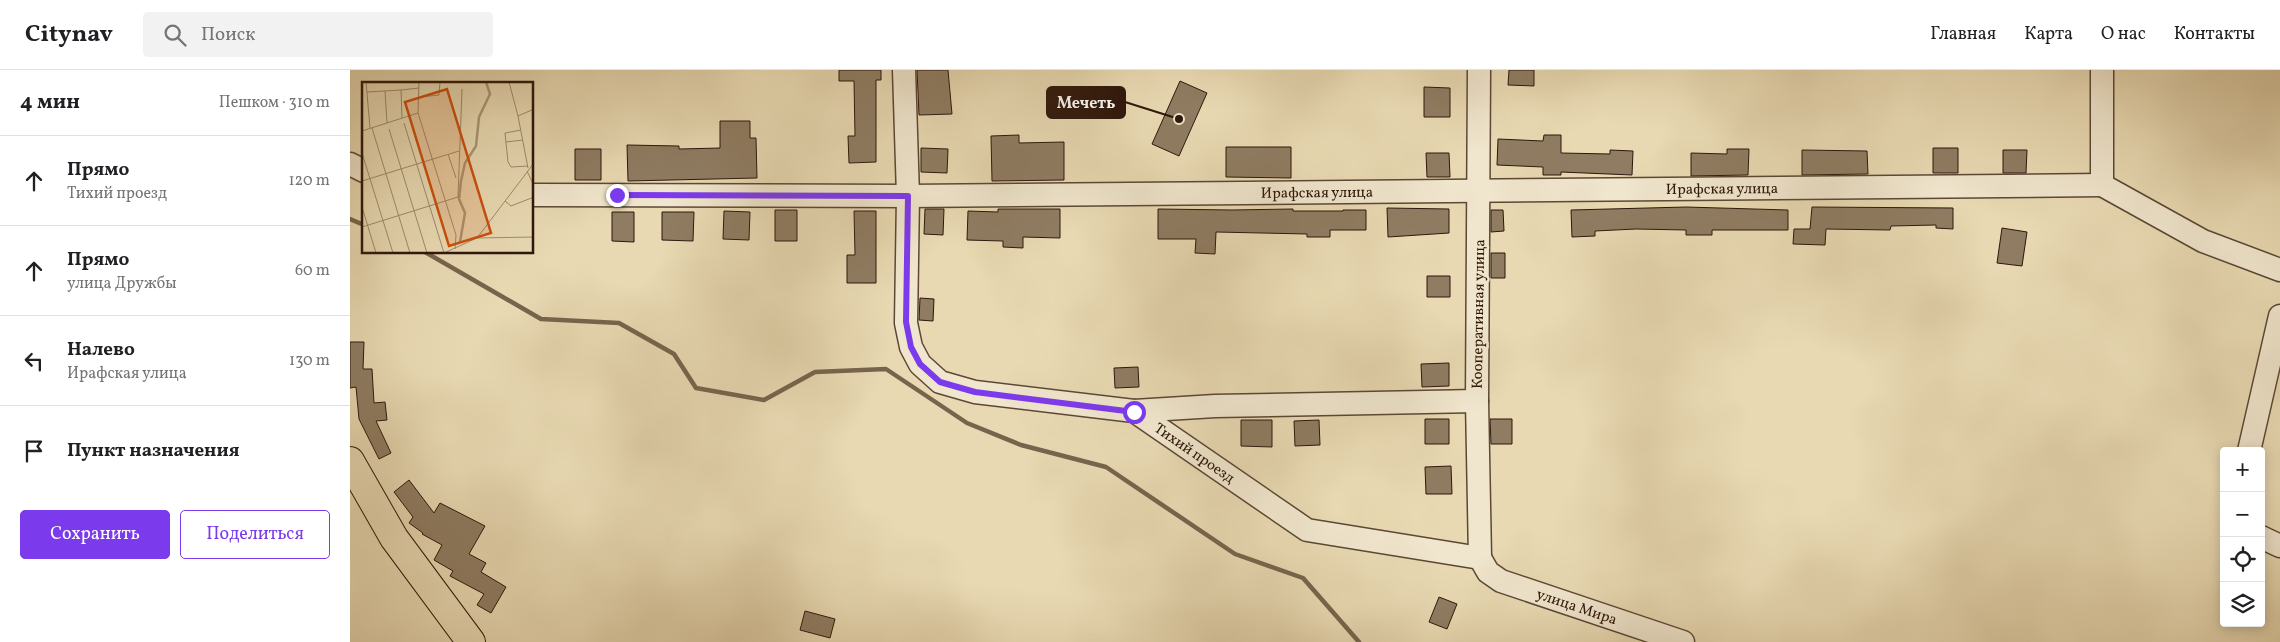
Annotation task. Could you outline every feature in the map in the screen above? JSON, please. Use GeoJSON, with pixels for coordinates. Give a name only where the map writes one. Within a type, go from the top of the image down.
{"type":"FeatureCollection","features":[{"type":"Feature","properties":{"kind":"main road"},"geometry":{"type":"LineString","coordinates":[[350,461],[394,538],[471,642]]}},
{"type":"Feature","properties":{"kind":"street","name":"Тихий проезд"},"geometry":{"type":"LineString","coordinates":[[904,70],[908,196],[906,322],[911,347],[920,364],[940,382],[975,392],[1134,412],[1307,530],[1480,558]]}},
{"type":"Feature","properties":{"kind":"street","name":"Кооперативная улица"},"geometry":{"type":"LineString","coordinates":[[1479,70],[1478,401],[1480,558]]}},
{"type":"Feature","properties":{"kind":"street"},"geometry":{"type":"LineString","coordinates":[[2102,70],[2102,185],[2203,241],[2280,270]]}},
{"type":"Feature","properties":{"kind":"street"},"geometry":{"type":"LineString","coordinates":[[350,164],[362,169]]}},
{"type":"Feature","properties":{"kind":"street","name":"Ирафская улица"},"geometry":{"type":"LineString","coordinates":[[534,196],[908,196],[2102,185]]}},
{"type":"Feature","properties":{"kind":"street"},"geometry":{"type":"LineString","coordinates":[[2250,447],[2280,316]]}},
{"type":"Feature","properties":{"kind":"street"},"geometry":{"type":"LineString","coordinates":[[1134,412],[1215,406],[1478,401]]}},
{"type":"Feature","properties":{"kind":"street"},"geometry":{"type":"LineString","coordinates":[[2263,537],[2280,546]]}},
{"type":"Feature","properties":{"kind":"street","name":"улица Мира"},"geometry":{"type":"LineString","coordinates":[[1480,558],[1488,572],[1501,581],[1683,642]]}},
{"type":"Feature","properties":{"kind":"building"},"geometry":{"type":"Polygon","coordinates":[[[839,70],[881,70],[881,80],[876,80],[876,162],[849,163],[848,136],[855,136],[854,81],[839,81],[839,70]]]}},
{"type":"Feature","properties":{"kind":"building"},"geometry":{"type":"Polygon","coordinates":[[[917,70],[948,70],[952,114],[919,115],[917,70]]]}},
{"type":"Feature","properties":{"kind":"building"},"geometry":{"type":"Polygon","coordinates":[[[1509,70],[1534,70],[1534,86],[1508,85],[1509,70]]]}},
{"type":"Feature","properties":{"kind":"building"},"geometry":{"type":"Polygon","coordinates":[[[1180,81],[1207,93],[1179,156],[1152,144],[1180,81]]]}},
{"type":"Feature","properties":{"kind":"building"},"geometry":{"type":"Polygon","coordinates":[[[1424,87],[1450,88],[1450,117],[1424,117],[1424,87]]]}},
{"type":"Feature","properties":{"kind":"building"},"geometry":{"type":"Polygon","coordinates":[[[720,121],[750,121],[750,138],[756,138],[757,178],[628,181],[627,145],[679,146],[679,149],[720,148],[720,121]]]}},
{"type":"Feature","properties":{"kind":"building"},"geometry":{"type":"Polygon","coordinates":[[[1019,135],[1019,143],[1064,142],[1064,180],[992,181],[991,136],[1019,135]]]}},
{"type":"Feature","properties":{"kind":"building"},"geometry":{"type":"Polygon","coordinates":[[[1544,135],[1561,135],[1561,153],[1610,154],[1610,150],[1633,151],[1632,175],[1561,172],[1561,175],[1543,175],[1543,167],[1497,165],[1498,139],[1543,141],[1544,135]]]}},
{"type":"Feature","properties":{"kind":"building"},"geometry":{"type":"Polygon","coordinates":[[[1226,147],[1291,147],[1291,178],[1226,177],[1226,147]]]}},
{"type":"Feature","properties":{"kind":"building"},"geometry":{"type":"Polygon","coordinates":[[[921,148],[948,149],[947,173],[921,172],[921,148]]]}},
{"type":"Feature","properties":{"kind":"building"},"geometry":{"type":"Polygon","coordinates":[[[1933,148],[1958,148],[1958,173],[1933,173],[1933,148]]]}},
{"type":"Feature","properties":{"kind":"building"},"geometry":{"type":"Polygon","coordinates":[[[575,149],[601,149],[601,180],[575,180],[575,149]]]}},
{"type":"Feature","properties":{"kind":"building"},"geometry":{"type":"Polygon","coordinates":[[[1727,149],[1749,149],[1748,175],[1691,176],[1691,153],[1727,154],[1727,149]]]}},
{"type":"Feature","properties":{"kind":"building"},"geometry":{"type":"Polygon","coordinates":[[[1802,150],[1867,151],[1868,174],[1802,175],[1802,150]]]}},
{"type":"Feature","properties":{"kind":"building"},"geometry":{"type":"Polygon","coordinates":[[[2003,150],[2027,150],[2026,173],[2003,173],[2003,150]]]}},
{"type":"Feature","properties":{"kind":"building"},"geometry":{"type":"Polygon","coordinates":[[[1426,153],[1449,153],[1450,177],[1427,177],[1426,153]]]}},
{"type":"Feature","properties":{"kind":"building"},"geometry":{"type":"Polygon","coordinates":[[[1686,207],[1788,210],[1788,230],[1712,230],[1712,235],[1686,235],[1686,230],[1636,229],[1595,231],[1595,236],[1572,237],[1571,210],[1686,207]]]}},
{"type":"Feature","properties":{"kind":"building"},"geometry":{"type":"Polygon","coordinates":[[[1812,207],[1953,208],[1953,229],[1936,228],[1936,225],[1891,226],[1890,230],[1826,229],[1825,245],[1793,244],[1794,229],[1810,229],[1812,207]]]}},
{"type":"Feature","properties":{"kind":"building"},"geometry":{"type":"Polygon","coordinates":[[[1387,208],[1449,209],[1449,233],[1388,237],[1387,208]]]}},
{"type":"Feature","properties":{"kind":"building"},"geometry":{"type":"Polygon","coordinates":[[[925,209],[944,209],[943,235],[924,234],[925,209]]]}},
{"type":"Feature","properties":{"kind":"building"},"geometry":{"type":"Polygon","coordinates":[[[998,209],[1060,209],[1060,238],[1023,237],[1023,248],[1003,247],[1003,241],[967,240],[968,211],[998,212],[998,209]]]}},
{"type":"Feature","properties":{"kind":"building"},"geometry":{"type":"Polygon","coordinates":[[[1158,209],[1366,210],[1366,230],[1330,230],[1330,237],[1307,237],[1307,234],[1216,232],[1215,254],[1195,253],[1196,239],[1158,239],[1158,209]]]}},
{"type":"Feature","properties":{"kind":"building"},"geometry":{"type":"Polygon","coordinates":[[[775,210],[797,210],[797,241],[775,241],[775,210]]]}},
{"type":"Feature","properties":{"kind":"building"},"geometry":{"type":"Polygon","coordinates":[[[1491,210],[1503,210],[1504,231],[1491,232],[1491,210]]]}},
{"type":"Feature","properties":{"kind":"building"},"geometry":{"type":"Polygon","coordinates":[[[724,211],[750,212],[749,240],[723,239],[724,211]]]}},
{"type":"Feature","properties":{"kind":"building"},"geometry":{"type":"Polygon","coordinates":[[[854,211],[876,211],[876,283],[847,283],[847,255],[855,255],[854,211]]]}},
{"type":"Feature","properties":{"kind":"building"},"geometry":{"type":"Polygon","coordinates":[[[612,212],[634,212],[634,242],[612,241],[612,212]]]}},
{"type":"Feature","properties":{"kind":"building"},"geometry":{"type":"Polygon","coordinates":[[[662,212],[694,212],[693,241],[662,240],[662,212]]]}},
{"type":"Feature","properties":{"kind":"building"},"geometry":{"type":"Polygon","coordinates":[[[2002,228],[2027,232],[2022,266],[1997,263],[2002,228]]]}},
{"type":"Feature","properties":{"kind":"building"},"geometry":{"type":"Polygon","coordinates":[[[1491,253],[1505,253],[1505,278],[1491,278],[1491,253]]]}},
{"type":"Feature","properties":{"kind":"building"},"geometry":{"type":"Polygon","coordinates":[[[1427,276],[1450,276],[1450,297],[1427,297],[1427,276]]]}},
{"type":"Feature","properties":{"kind":"building"},"geometry":{"type":"Polygon","coordinates":[[[920,298],[934,299],[933,321],[919,320],[920,298]]]}},
{"type":"Feature","properties":{"kind":"building"},"geometry":{"type":"Polygon","coordinates":[[[350,342],[364,342],[363,369],[372,369],[374,403],[385,402],[387,420],[376,421],[391,453],[379,459],[359,419],[356,387],[350,388],[350,342]]]}},
{"type":"Feature","properties":{"kind":"building"},"geometry":{"type":"Polygon","coordinates":[[[1449,363],[1449,386],[1422,387],[1421,364],[1449,363]]]}},
{"type":"Feature","properties":{"kind":"building"},"geometry":{"type":"Polygon","coordinates":[[[1138,367],[1139,387],[1115,388],[1114,368],[1138,367]]]}},
{"type":"Feature","properties":{"kind":"building"},"geometry":{"type":"Polygon","coordinates":[[[1425,419],[1449,419],[1449,444],[1425,444],[1425,419]]]}},
{"type":"Feature","properties":{"kind":"building"},"geometry":{"type":"Polygon","coordinates":[[[1490,419],[1512,419],[1512,444],[1491,444],[1490,419]]]}},
{"type":"Feature","properties":{"kind":"building"},"geometry":{"type":"Polygon","coordinates":[[[1241,420],[1272,420],[1272,447],[1241,446],[1241,420]]]}},
{"type":"Feature","properties":{"kind":"building"},"geometry":{"type":"Polygon","coordinates":[[[1319,420],[1320,445],[1295,446],[1294,421],[1319,420]]]}},
{"type":"Feature","properties":{"kind":"building"},"geometry":{"type":"Polygon","coordinates":[[[1451,466],[1452,494],[1426,494],[1425,467],[1451,466]]]}},
{"type":"Feature","properties":{"kind":"building"},"geometry":{"type":"Polygon","coordinates":[[[409,480],[434,513],[440,503],[485,526],[469,554],[486,563],[481,572],[506,587],[491,613],[477,605],[484,594],[450,576],[453,571],[434,560],[442,545],[422,534],[409,523],[413,517],[394,492],[409,480]]]}},
{"type":"Feature","properties":{"kind":"building"},"geometry":{"type":"Polygon","coordinates":[[[1439,597],[1457,604],[1447,629],[1429,622],[1439,597]]]}},
{"type":"Feature","properties":{"kind":"building"},"geometry":{"type":"Polygon","coordinates":[[[805,611],[835,619],[830,638],[800,630],[805,611]]]}},
{"type":"Feature","properties":{"kind":"waterway"},"geometry":{"type":"LineString","coordinates":[[350,219],[362,224]]}},
{"type":"Feature","properties":{"kind":"waterway"},"geometry":{"type":"LineString","coordinates":[[428,254],[541,319],[619,323],[674,354],[696,388],[764,400],[815,372],[886,369],[967,423],[1021,445],[1106,467],[1235,554],[1303,578],[1359,642]]}},
{"type":"Feature","properties":{"kind":"place","name":"Мечеть"},"geometry":{"type":"Point","coordinates":[1179,119]}},
{"type":"Feature","properties":{"kind":"route"},"geometry":{"type":"LineString","coordinates":[[617,195],[908,196],[906,322],[911,347],[920,364],[940,382],[975,392],[1134,412]]}}]}
